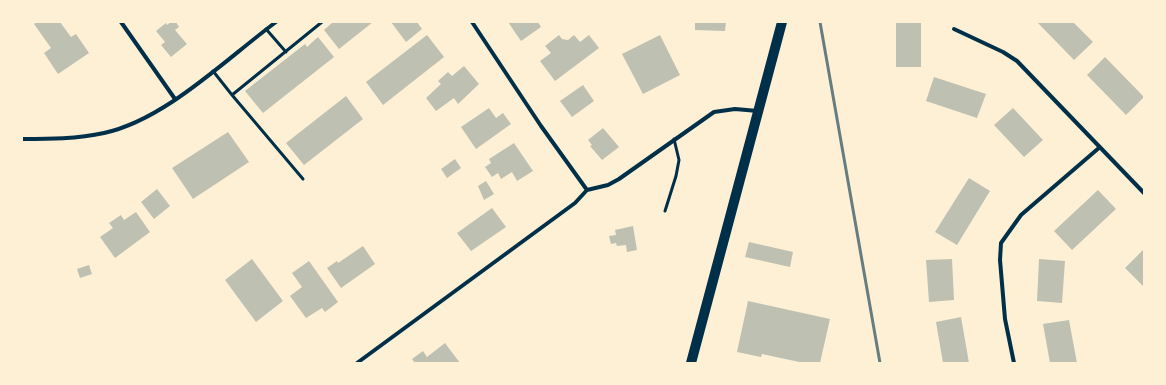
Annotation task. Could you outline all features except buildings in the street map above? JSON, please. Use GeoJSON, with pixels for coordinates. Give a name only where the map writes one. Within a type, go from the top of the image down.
{"type":"FeatureCollection","features":[{"type":"Feature","properties":{"kind":"main road"},"geometry":{"type":"LineString","coordinates":[[691,363],[782,22]]}},
{"type":"Feature","properties":{"kind":"street"},"geometry":{"type":"LineString","coordinates":[[121,22],[175,99]]}},
{"type":"Feature","properties":{"kind":"street"},"geometry":{"type":"LineString","coordinates":[[22,139],[67,138],[104,133],[128,125],[150,115],[213,71],[276,22]]}},
{"type":"Feature","properties":{"kind":"street"},"geometry":{"type":"LineString","coordinates":[[472,22],[541,126],[587,190]]}},
{"type":"Feature","properties":{"kind":"street"},"geometry":{"type":"LineString","coordinates":[[954,29],[1003,52],[1017,61],[1144,193]]}},
{"type":"Feature","properties":{"kind":"street"},"geometry":{"type":"LineString","coordinates":[[357,363],[575,203],[587,190],[608,185],[619,179],[714,112],[735,109],[758,111]]}},
{"type":"Feature","properties":{"kind":"street"},"geometry":{"type":"LineString","coordinates":[[1014,363],[1004,319],[1000,260],[1001,243],[1021,215],[1100,147]]}},
{"type":"Feature","properties":{"kind":"lane"},"geometry":{"type":"LineString","coordinates":[[232,95],[322,22]]}},
{"type":"Feature","properties":{"kind":"lane"},"geometry":{"type":"LineString","coordinates":[[266,29],[286,52]]}},
{"type":"Feature","properties":{"kind":"lane"},"geometry":{"type":"LineString","coordinates":[[213,71],[303,179]]}},
{"type":"Feature","properties":{"kind":"lane"},"geometry":{"type":"LineString","coordinates":[[665,212],[676,176],[679,160],[674,139]]}},
{"type":"Feature","properties":{"kind":"railway"},"geometry":{"type":"LineString","coordinates":[[820,22],[880,363]]}}]}
